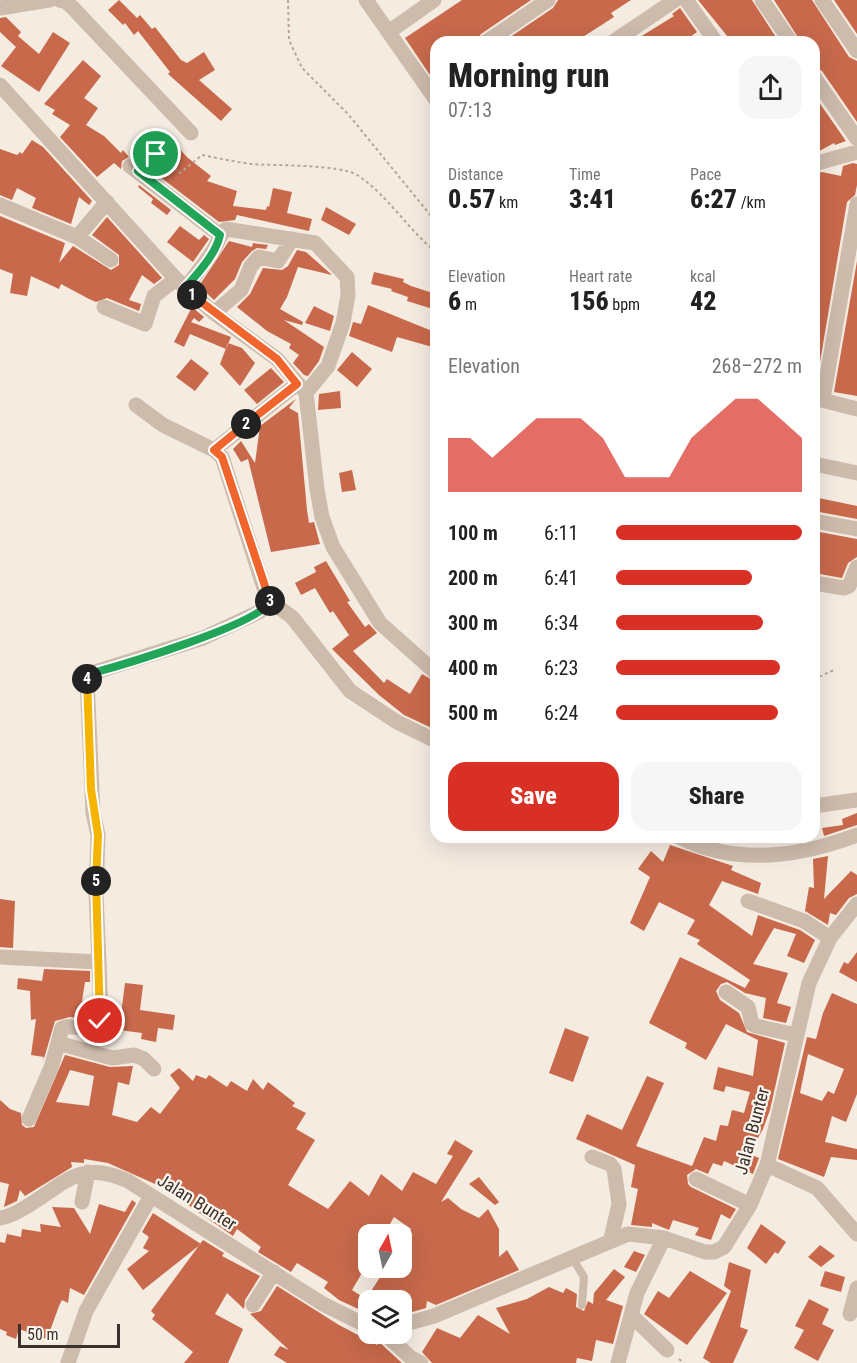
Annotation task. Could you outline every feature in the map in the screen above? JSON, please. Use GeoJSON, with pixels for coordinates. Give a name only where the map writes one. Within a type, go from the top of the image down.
{"type":"FeatureCollection","features":[{"type":"Feature","properties":{"kind":"street"},"geometry":{"type":"LineString","coordinates":[[0,8],[49,0]]}},
{"type":"Feature","properties":{"kind":"street"},"geometry":{"type":"LineString","coordinates":[[59,0],[65,1],[73,8],[191,133]]}},
{"type":"Feature","properties":{"kind":"street"},"geometry":{"type":"LineString","coordinates":[[366,0],[430,80]]}},
{"type":"Feature","properties":{"kind":"street"},"geometry":{"type":"LineString","coordinates":[[390,31],[434,0]]}},
{"type":"Feature","properties":{"kind":"street"},"geometry":{"type":"LineString","coordinates":[[495,36],[548,0]]}},
{"type":"Feature","properties":{"kind":"street"},"geometry":{"type":"LineString","coordinates":[[633,36],[675,0]]}},
{"type":"Feature","properties":{"kind":"street"},"geometry":{"type":"LineString","coordinates":[[686,0],[712,36]]}},
{"type":"Feature","properties":{"kind":"street"},"geometry":{"type":"LineString","coordinates":[[762,0],[786,36]]}},
{"type":"Feature","properties":{"kind":"street"},"geometry":{"type":"LineString","coordinates":[[822,0],[857,51]]}},
{"type":"Feature","properties":{"kind":"street"},"geometry":{"type":"LineString","coordinates":[[0,85],[180,283],[214,313],[277,359],[302,388],[318,498],[333,547],[380,623],[430,668]]}},
{"type":"Feature","properties":{"kind":"street"},"geometry":{"type":"LineString","coordinates":[[820,86],[857,139]]}},
{"type":"Feature","properties":{"kind":"street"},"geometry":{"type":"LineString","coordinates":[[820,162],[857,152]]}},
{"type":"Feature","properties":{"kind":"street"},"geometry":{"type":"LineString","coordinates":[[134,168],[220,235]]}},
{"type":"Feature","properties":{"kind":"street"},"geometry":{"type":"LineString","coordinates":[[77,237],[107,202]]}},
{"type":"Feature","properties":{"kind":"street"},"geometry":{"type":"LineString","coordinates":[[820,393],[857,204]]}},
{"type":"Feature","properties":{"kind":"street"},"geometry":{"type":"LineString","coordinates":[[0,205],[77,237],[111,260]]}},
{"type":"Feature","properties":{"kind":"street"},"geometry":{"type":"LineString","coordinates":[[104,307],[145,324],[154,296],[180,283],[207,260],[220,235],[226,229],[315,243],[339,266],[347,277],[348,287],[343,323],[328,366],[302,388],[214,450]]}},
{"type":"Feature","properties":{"kind":"street"},"geometry":{"type":"LineString","coordinates":[[214,313],[241,290],[251,266],[259,257],[278,261],[292,239]]}},
{"type":"Feature","properties":{"kind":"street"},"geometry":{"type":"LineString","coordinates":[[820,398],[857,409]]}},
{"type":"Feature","properties":{"kind":"street"},"geometry":{"type":"LineString","coordinates":[[136,405],[163,424],[214,450],[222,457],[271,602],[292,617],[350,691],[397,722],[430,738]]}},
{"type":"Feature","properties":{"kind":"street"},"geometry":{"type":"LineString","coordinates":[[820,465],[857,473]]}},
{"type":"Feature","properties":{"kind":"street"},"geometry":{"type":"LineString","coordinates":[[820,522],[857,529]]}},
{"type":"Feature","properties":{"kind":"street"},"geometry":{"type":"LineString","coordinates":[[820,584],[844,588],[849,586],[857,567]]}},
{"type":"Feature","properties":{"kind":"street"},"geometry":{"type":"LineString","coordinates":[[30,1119],[65,1026],[91,1032],[98,1029],[101,1017],[96,895],[98,835],[91,789],[87,678],[89,674],[202,638],[259,612],[271,602]]}},
{"type":"Feature","properties":{"kind":"street"},"geometry":{"type":"LineString","coordinates":[[820,805],[857,800]]}},
{"type":"Feature","properties":{"kind":"street"},"geometry":{"type":"LineString","coordinates":[[694,843],[710,849],[744,856],[773,856],[822,847],[857,834]]}},
{"type":"Feature","properties":{"kind":"street"},"geometry":{"type":"LineString","coordinates":[[748,901],[804,921],[830,938]]}},
{"type":"Feature","properties":{"kind":"street","name":"Jalan Bunter"},"geometry":{"type":"LineString","coordinates":[[412,1322],[434,1316],[573,1258],[611,1239],[633,1233],[664,1238],[705,1252],[719,1251],[730,1239],[750,1205],[767,1165],[809,983],[830,938],[857,904]]}},
{"type":"Feature","properties":{"kind":"street"},"geometry":{"type":"LineString","coordinates":[[0,957],[99,962]]}},
{"type":"Feature","properties":{"kind":"street"},"geometry":{"type":"LineString","coordinates":[[726,992],[748,1007],[752,1024],[796,1035]]}},
{"type":"Feature","properties":{"kind":"street"},"geometry":{"type":"LineString","coordinates":[[58,1042],[112,1058],[134,1055],[144,1059],[154,1069]]}},
{"type":"Feature","properties":{"kind":"street"},"geometry":{"type":"LineString","coordinates":[[592,1157],[610,1164],[614,1169],[620,1204],[611,1239]]}},
{"type":"Feature","properties":{"kind":"street"},"geometry":{"type":"LineString","coordinates":[[767,1165],[817,1188],[857,1234]]}},
{"type":"Feature","properties":{"kind":"street","name":"Jalan Bunter"},"geometry":{"type":"LineString","coordinates":[[88,1172],[102,1171],[113,1174],[323,1304],[358,1322]]}},
{"type":"Feature","properties":{"kind":"street"},"geometry":{"type":"LineString","coordinates":[[0,1218],[20,1211],[74,1176],[88,1172],[82,1202]]}},
{"type":"Feature","properties":{"kind":"street"},"geometry":{"type":"LineString","coordinates":[[696,1179],[750,1205]]}},
{"type":"Feature","properties":{"kind":"street"},"geometry":{"type":"LineString","coordinates":[[68,1363],[86,1311],[151,1196]]}},
{"type":"Feature","properties":{"kind":"street"},"geometry":{"type":"LineString","coordinates":[[618,1363],[637,1293],[664,1238]]}},
{"type":"Feature","properties":{"kind":"street"},"geometry":{"type":"LineString","coordinates":[[253,1305],[274,1272]]}},
{"type":"Feature","properties":{"kind":"street"},"geometry":{"type":"LineString","coordinates":[[850,1314],[857,1288]]}},
{"type":"Feature","properties":{"kind":"street"},"geometry":{"type":"LineString","coordinates":[[631,1315],[667,1350]]}},
{"type":"Feature","properties":{"kind":"street"},"geometry":{"type":"LineString","coordinates":[[395,1344],[413,1361]]}},
{"type":"Feature","properties":{"kind":"lane"},"geometry":{"type":"LineString","coordinates":[[573,1258],[584,1277],[582,1305]]}},
{"type":"Feature","properties":{"kind":"path"},"geometry":{"type":"LineString","coordinates":[[288,0],[289,40],[302,68],[348,114],[430,215]]}},
{"type":"Feature","properties":{"kind":"path"},"geometry":{"type":"LineString","coordinates":[[134,168],[156,154],[180,173],[202,155],[250,164],[336,170],[356,174],[430,246]]}},
{"type":"Feature","properties":{"kind":"path"},"geometry":{"type":"LineString","coordinates":[[820,676],[834,670]]}},
{"type":"Feature","properties":{"kind":"building"},"geometry":{"type":"Polygon","coordinates":[[[119,0],[137,18],[140,15],[152,29],[155,27],[181,60],[187,63],[204,52],[215,70],[199,80],[232,109],[221,121],[168,74],[170,72],[138,31],[134,35],[125,23],[123,25],[108,10],[119,0]]]}},
{"type":"Feature","properties":{"kind":"building"},"geometry":{"type":"Polygon","coordinates":[[[462,0],[531,0],[480,36],[430,36],[430,75],[405,38],[462,0]]]}},
{"type":"Feature","properties":{"kind":"building"},"geometry":{"type":"Polygon","coordinates":[[[558,0],[631,0],[611,13],[614,17],[584,36],[512,36],[553,8],[558,0]]]}},
{"type":"Feature","properties":{"kind":"building"},"geometry":{"type":"Polygon","coordinates":[[[698,0],[752,0],[775,36],[727,36],[698,0]]]}},
{"type":"Feature","properties":{"kind":"building"},"geometry":{"type":"Polygon","coordinates":[[[774,0],[812,0],[849,57],[857,61],[857,122],[820,70],[820,36],[797,36],[774,0]]]}},
{"type":"Feature","properties":{"kind":"building"},"geometry":{"type":"Polygon","coordinates":[[[834,0],[857,0],[857,34],[834,0]]]}},
{"type":"Feature","properties":{"kind":"building"},"geometry":{"type":"Polygon","coordinates":[[[680,8],[697,32],[691,36],[642,36],[674,16],[672,14],[680,8]]]}},
{"type":"Feature","properties":{"kind":"building"},"geometry":{"type":"Polygon","coordinates":[[[6,17],[21,32],[18,36],[39,54],[53,32],[70,43],[39,92],[1,66],[16,47],[0,32],[0,18],[6,17]]]}},
{"type":"Feature","properties":{"kind":"building"},"geometry":{"type":"Polygon","coordinates":[[[83,60],[101,76],[84,98],[98,108],[86,125],[104,136],[121,153],[123,150],[129,157],[122,161],[121,169],[114,163],[97,177],[60,137],[70,125],[52,114],[55,110],[44,104],[83,60]]]}},
{"type":"Feature","properties":{"kind":"building"},"geometry":{"type":"Polygon","coordinates":[[[820,104],[846,141],[835,145],[834,143],[820,151],[820,104]]]}},
{"type":"Feature","properties":{"kind":"building"},"geometry":{"type":"Polygon","coordinates":[[[32,140],[43,147],[92,201],[89,205],[79,197],[71,224],[32,208],[36,198],[17,188],[12,200],[0,195],[0,149],[17,155],[20,152],[22,154],[32,140]]]}},
{"type":"Feature","properties":{"kind":"building"},"geometry":{"type":"Polygon","coordinates":[[[173,142],[188,158],[211,176],[207,181],[237,191],[233,206],[266,210],[267,206],[269,207],[273,188],[292,192],[287,213],[312,219],[309,231],[237,215],[235,220],[219,222],[151,170],[173,142]]]}},
{"type":"Feature","properties":{"kind":"building"},"geometry":{"type":"Polygon","coordinates":[[[857,164],[857,185],[855,195],[847,202],[820,362],[820,172],[841,176],[843,166],[857,164]]]}},
{"type":"Feature","properties":{"kind":"building"},"geometry":{"type":"Polygon","coordinates":[[[139,185],[171,210],[167,215],[151,203],[153,199],[138,187],[139,185]]]}},
{"type":"Feature","properties":{"kind":"building"},"geometry":{"type":"Polygon","coordinates":[[[326,207],[356,224],[349,235],[321,220],[326,207]]]}},
{"type":"Feature","properties":{"kind":"building"},"geometry":{"type":"Polygon","coordinates":[[[0,216],[65,243],[59,263],[73,246],[111,270],[119,265],[119,255],[92,235],[107,217],[162,278],[154,284],[142,275],[129,300],[141,304],[139,311],[107,298],[96,302],[61,284],[59,289],[31,276],[27,296],[10,293],[13,274],[0,269],[0,216]]]}},
{"type":"Feature","properties":{"kind":"building"},"geometry":{"type":"Polygon","coordinates":[[[180,226],[199,240],[204,235],[209,239],[193,262],[167,242],[180,226]]]}},
{"type":"Feature","properties":{"kind":"building"},"geometry":{"type":"Polygon","coordinates":[[[229,241],[252,247],[253,243],[268,245],[266,249],[257,248],[252,251],[242,262],[235,279],[214,300],[199,286],[229,241]]]}},
{"type":"Feature","properties":{"kind":"building"},"geometry":{"type":"Polygon","coordinates":[[[297,250],[306,252],[332,275],[298,267],[280,309],[303,322],[302,325],[284,320],[324,347],[319,361],[308,376],[304,375],[293,363],[299,355],[289,348],[291,344],[267,331],[237,307],[250,294],[263,268],[282,270],[288,266],[297,250]]]}},
{"type":"Feature","properties":{"kind":"building"},"geometry":{"type":"Polygon","coordinates":[[[857,261],[857,396],[834,392],[857,261]]]}},
{"type":"Feature","properties":{"kind":"building"},"geometry":{"type":"Polygon","coordinates":[[[374,272],[404,279],[403,282],[430,292],[430,308],[407,301],[408,297],[391,291],[392,289],[371,284],[374,272]]]}},
{"type":"Feature","properties":{"kind":"building"},"geometry":{"type":"Polygon","coordinates":[[[368,305],[430,330],[430,346],[397,337],[392,352],[349,336],[353,322],[361,324],[368,305]]]}},
{"type":"Feature","properties":{"kind":"building"},"geometry":{"type":"Polygon","coordinates":[[[314,306],[334,316],[330,331],[305,323],[314,306]]]}},
{"type":"Feature","properties":{"kind":"building"},"geometry":{"type":"Polygon","coordinates":[[[192,307],[204,317],[199,322],[194,318],[191,322],[231,337],[226,349],[190,334],[184,347],[174,342],[192,307]]]}},
{"type":"Feature","properties":{"kind":"building"},"geometry":{"type":"Polygon","coordinates":[[[228,343],[242,348],[255,363],[240,386],[220,364],[228,343]]]}},
{"type":"Feature","properties":{"kind":"building"},"geometry":{"type":"Polygon","coordinates":[[[352,352],[372,369],[357,387],[337,370],[352,352]]]}},
{"type":"Feature","properties":{"kind":"building"},"geometry":{"type":"Polygon","coordinates":[[[191,359],[209,373],[195,391],[176,377],[191,359]]]}},
{"type":"Feature","properties":{"kind":"building"},"geometry":{"type":"Polygon","coordinates":[[[271,368],[284,382],[257,404],[244,390],[271,368]]]}},
{"type":"Feature","properties":{"kind":"building"},"geometry":{"type":"Polygon","coordinates":[[[340,391],[341,408],[318,410],[319,394],[340,391]]]}},
{"type":"Feature","properties":{"kind":"building"},"geometry":{"type":"Polygon","coordinates":[[[296,399],[289,408],[298,413],[309,523],[314,522],[320,544],[271,552],[248,459],[241,462],[233,449],[241,441],[255,463],[260,426],[296,399]]]}},
{"type":"Feature","properties":{"kind":"building"},"geometry":{"type":"Polygon","coordinates":[[[352,470],[356,490],[342,492],[339,473],[352,470]]]}},
{"type":"Feature","properties":{"kind":"building"},"geometry":{"type":"Polygon","coordinates":[[[820,498],[857,506],[857,519],[820,512],[820,498]]]}},
{"type":"Feature","properties":{"kind":"building"},"geometry":{"type":"Polygon","coordinates":[[[820,532],[857,539],[857,557],[848,563],[842,578],[820,574],[820,532]]]}},
{"type":"Feature","properties":{"kind":"building"},"geometry":{"type":"Polygon","coordinates":[[[326,561],[350,601],[347,602],[365,627],[369,624],[377,633],[353,651],[384,683],[387,679],[410,694],[422,674],[430,679],[430,727],[404,715],[379,695],[332,649],[349,635],[333,611],[330,613],[315,588],[301,595],[295,583],[316,572],[314,567],[326,561]]]}},
{"type":"Feature","properties":{"kind":"building"},"geometry":{"type":"Polygon","coordinates":[[[857,813],[857,825],[824,836],[822,828],[843,825],[842,819],[857,813]]]}},
{"type":"Feature","properties":{"kind":"building"},"geometry":{"type":"Polygon","coordinates":[[[670,845],[733,866],[731,870],[761,883],[758,894],[722,881],[709,905],[752,936],[758,915],[800,930],[815,940],[804,963],[787,956],[796,934],[774,928],[753,964],[788,973],[777,1003],[791,1007],[786,1023],[763,1018],[766,998],[745,993],[727,982],[721,984],[716,991],[720,1000],[739,1013],[747,1032],[785,1043],[770,1110],[763,1129],[749,1154],[759,1158],[753,1174],[724,1161],[722,1166],[713,1163],[708,1174],[696,1169],[687,1175],[688,1184],[691,1187],[736,1209],[730,1219],[721,1214],[711,1240],[695,1235],[699,1228],[673,1220],[669,1230],[652,1223],[652,1227],[631,1225],[638,1189],[631,1187],[635,1165],[576,1139],[587,1114],[622,1130],[647,1076],[664,1083],[636,1146],[692,1166],[704,1137],[716,1141],[720,1125],[728,1126],[732,1110],[744,1113],[750,1092],[726,1086],[724,1092],[713,1089],[718,1067],[753,1076],[758,1040],[726,1024],[706,1060],[685,1048],[687,1043],[649,1023],[680,957],[745,988],[750,980],[697,944],[700,940],[687,934],[695,920],[659,902],[644,931],[630,923],[650,877],[638,869],[651,851],[663,862],[670,845]]]}},
{"type":"Feature","properties":{"kind":"building"},"geometry":{"type":"Polygon","coordinates":[[[828,856],[824,899],[851,871],[857,875],[857,894],[849,898],[836,915],[830,913],[828,925],[805,911],[809,887],[814,888],[813,859],[828,856]]]}},
{"type":"Feature","properties":{"kind":"building"},"geometry":{"type":"Polygon","coordinates":[[[0,899],[15,901],[13,948],[0,947],[0,899]]]}},
{"type":"Feature","properties":{"kind":"building"},"geometry":{"type":"Polygon","coordinates":[[[857,952],[857,982],[839,972],[844,962],[848,964],[857,952]]]}},
{"type":"Feature","properties":{"kind":"building"},"geometry":{"type":"Polygon","coordinates":[[[44,969],[90,971],[90,982],[85,982],[82,1001],[91,1006],[91,1016],[90,1020],[70,1017],[55,1021],[43,1062],[44,1057],[31,1055],[36,1019],[31,1020],[30,991],[17,989],[18,978],[42,981],[44,969]]]}},
{"type":"Feature","properties":{"kind":"building"},"geometry":{"type":"Polygon","coordinates":[[[125,983],[143,985],[140,1010],[175,1015],[173,1030],[158,1028],[156,1042],[141,1039],[142,1033],[119,1030],[125,983]]]}},
{"type":"Feature","properties":{"kind":"building"},"geometry":{"type":"Polygon","coordinates":[[[832,993],[857,1004],[857,1094],[846,1122],[832,1116],[825,1142],[857,1149],[857,1160],[831,1157],[824,1177],[778,1159],[807,1037],[816,1039],[823,1013],[832,993]],[[808,1054],[800,1093],[822,1101],[828,1091],[834,1094],[844,1069],[808,1054]]]}},
{"type":"Feature","properties":{"kind":"building"},"geometry":{"type":"Polygon","coordinates":[[[565,1028],[589,1037],[573,1082],[549,1073],[565,1028]]]}},
{"type":"Feature","properties":{"kind":"building"},"geometry":{"type":"Polygon","coordinates":[[[65,1055],[110,1067],[133,1066],[129,1085],[118,1082],[112,1115],[137,1122],[151,1107],[160,1114],[180,1088],[170,1075],[179,1068],[193,1081],[196,1075],[206,1079],[209,1075],[227,1087],[231,1081],[247,1091],[253,1079],[263,1090],[268,1082],[295,1103],[292,1106],[306,1113],[296,1129],[315,1140],[288,1185],[328,1209],[350,1181],[369,1196],[381,1174],[402,1191],[413,1172],[436,1184],[453,1156],[447,1154],[455,1140],[473,1151],[441,1202],[448,1198],[461,1209],[479,1218],[488,1209],[499,1229],[499,1257],[507,1250],[519,1270],[436,1305],[427,1301],[426,1308],[412,1312],[412,1290],[372,1290],[380,1278],[412,1278],[412,1224],[404,1224],[394,1217],[390,1224],[358,1224],[359,1278],[352,1290],[358,1294],[358,1309],[339,1300],[324,1288],[328,1282],[297,1263],[291,1272],[258,1252],[261,1247],[237,1229],[233,1236],[172,1194],[173,1192],[108,1163],[84,1159],[84,1163],[71,1162],[72,1167],[25,1196],[20,1190],[17,1201],[4,1207],[9,1184],[0,1182],[0,1100],[10,1109],[21,1113],[22,1125],[26,1128],[34,1127],[65,1055]],[[70,1070],[56,1102],[89,1106],[94,1076],[70,1070]]]}},
{"type":"Feature","properties":{"kind":"building"},"geometry":{"type":"Polygon","coordinates":[[[479,1177],[499,1202],[495,1205],[469,1184],[479,1177]]]}},
{"type":"Feature","properties":{"kind":"building"},"geometry":{"type":"Polygon","coordinates":[[[132,1200],[136,1203],[84,1295],[70,1288],[68,1303],[62,1300],[47,1339],[19,1329],[16,1339],[6,1335],[7,1332],[0,1329],[0,1242],[5,1243],[7,1234],[21,1237],[22,1229],[41,1232],[40,1224],[61,1227],[52,1207],[74,1208],[90,1234],[99,1204],[125,1212],[132,1200]]]}},
{"type":"Feature","properties":{"kind":"building"},"geometry":{"type":"Polygon","coordinates":[[[153,1213],[201,1244],[143,1290],[127,1269],[149,1251],[143,1248],[149,1237],[142,1232],[153,1213]]]}},
{"type":"Feature","properties":{"kind":"building"},"geometry":{"type":"Polygon","coordinates":[[[761,1224],[786,1242],[778,1254],[775,1252],[766,1264],[747,1248],[761,1224]]]}},
{"type":"Feature","properties":{"kind":"building"},"geometry":{"type":"Polygon","coordinates":[[[203,1240],[224,1253],[222,1256],[260,1276],[245,1300],[244,1309],[227,1293],[215,1314],[243,1329],[228,1363],[184,1363],[193,1352],[152,1319],[155,1315],[151,1311],[203,1240]]]}},
{"type":"Feature","properties":{"kind":"building"},"geometry":{"type":"Polygon","coordinates":[[[820,1245],[835,1256],[821,1267],[808,1257],[820,1245]]]}},
{"type":"Feature","properties":{"kind":"building"},"geometry":{"type":"Polygon","coordinates":[[[634,1251],[645,1255],[636,1272],[624,1267],[634,1251]]]}},
{"type":"Feature","properties":{"kind":"building"},"geometry":{"type":"Polygon","coordinates":[[[729,1262],[751,1270],[740,1327],[748,1330],[733,1363],[711,1363],[703,1358],[731,1291],[724,1286],[729,1262]]]}},
{"type":"Feature","properties":{"kind":"building"},"geometry":{"type":"Polygon","coordinates":[[[614,1269],[625,1277],[606,1300],[623,1306],[613,1344],[596,1340],[592,1361],[577,1358],[576,1363],[432,1363],[422,1352],[437,1328],[460,1338],[478,1315],[510,1334],[496,1308],[527,1299],[549,1287],[563,1293],[566,1288],[577,1294],[576,1307],[584,1311],[588,1301],[593,1304],[594,1293],[614,1269]]]}},
{"type":"Feature","properties":{"kind":"building"},"geometry":{"type":"Polygon","coordinates":[[[690,1271],[727,1293],[687,1345],[644,1314],[658,1291],[669,1298],[690,1271]]]}},
{"type":"Feature","properties":{"kind":"building"},"geometry":{"type":"Polygon","coordinates":[[[825,1271],[845,1277],[841,1292],[820,1286],[825,1271]]]}},
{"type":"Feature","properties":{"kind":"building"},"geometry":{"type":"Polygon","coordinates":[[[277,1286],[358,1335],[358,1344],[381,1344],[402,1363],[287,1363],[274,1355],[280,1346],[289,1350],[250,1314],[261,1311],[277,1286]]]}},
{"type":"Feature","properties":{"kind":"building"},"geometry":{"type":"Polygon","coordinates":[[[809,1299],[829,1309],[822,1324],[834,1330],[818,1361],[794,1348],[804,1330],[795,1326],[809,1299]]]}},
{"type":"Feature","properties":{"kind":"route"},"geometry":{"type":"LineString","coordinates":[[100,1021],[96,895],[98,835],[91,789],[87,678],[89,674],[202,638],[259,612],[271,602],[266,594],[222,457],[214,450],[297,384],[277,359],[214,313],[185,288],[202,268],[220,235],[138,171],[156,154]]}}]}
